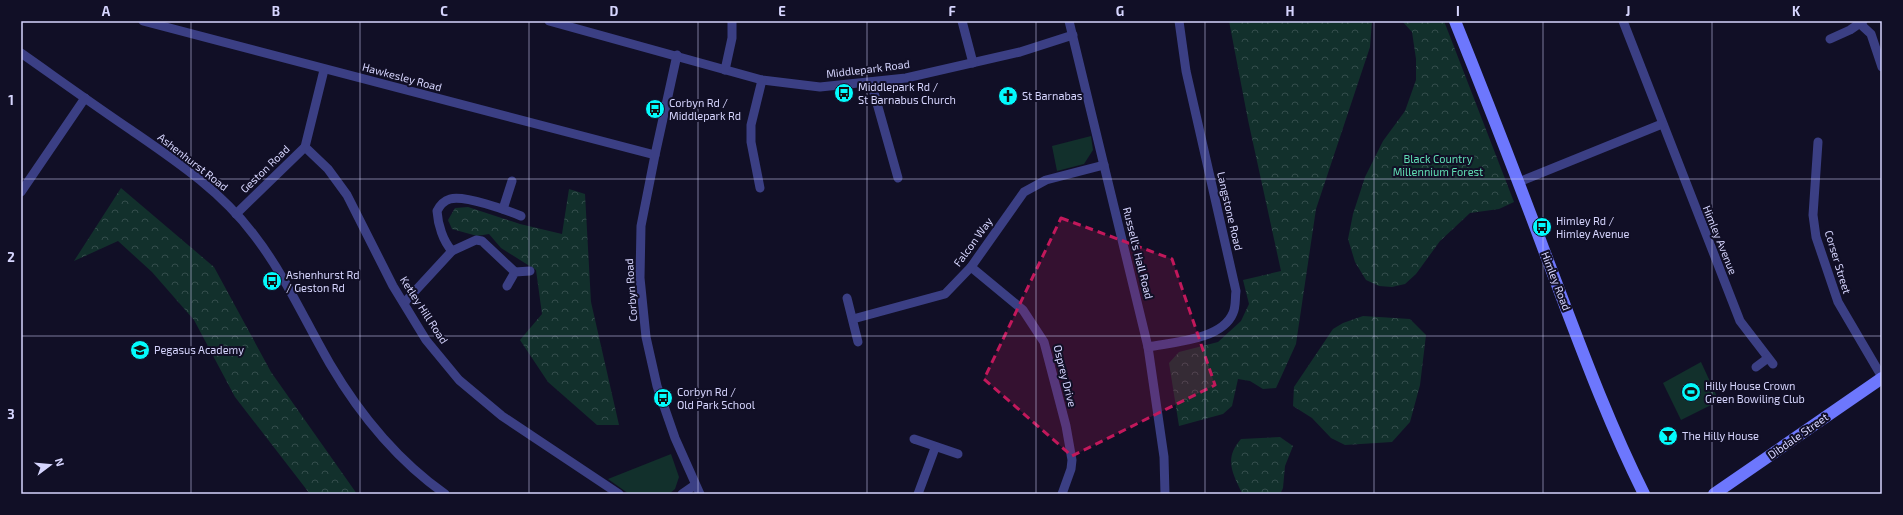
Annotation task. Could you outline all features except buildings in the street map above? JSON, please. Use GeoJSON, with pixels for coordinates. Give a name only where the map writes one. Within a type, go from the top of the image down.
{"type":"FeatureCollection","features":[{"type":"Feature","properties":{"kind":"main road","name":"Himley Road"},"geometry":{"type":"LineString","coordinates":[[1455,21],[1519,182],[1588,366],[1624,454],[1644,494]]}},
{"type":"Feature","properties":{"kind":"main road","name":"Dibdale Street"},"geometry":{"type":"LineString","coordinates":[[1714,494],[1882,377]]}},
{"type":"Feature","properties":{"kind":"street","name":"Hawkesley Road"},"geometry":{"type":"LineString","coordinates":[[144,21],[324,70],[654,155]]}},
{"type":"Feature","properties":{"kind":"street","name":"Middlepark Road"},"geometry":{"type":"LineString","coordinates":[[549,21],[677,55],[762,80],[820,87],[906,78],[1020,52],[1073,36]]}},
{"type":"Feature","properties":{"kind":"street"},"geometry":{"type":"LineString","coordinates":[[725,70],[732,38],[732,21]]}},
{"type":"Feature","properties":{"kind":"street"},"geometry":{"type":"LineString","coordinates":[[962,21],[973,63]]}},
{"type":"Feature","properties":{"kind":"street","name":"Russell's Hall Road"},"geometry":{"type":"LineString","coordinates":[[1069,21],[1148,347],[1164,457],[1165,494]]}},
{"type":"Feature","properties":{"kind":"street","name":"Langstone Road"},"geometry":{"type":"LineString","coordinates":[[1148,347],[1211,333],[1227,322],[1233,313],[1235,304],[1236,291],[1186,71],[1179,21]]}},
{"type":"Feature","properties":{"kind":"street","name":"Himley Avenue"},"geometry":{"type":"LineString","coordinates":[[1623,21],[1740,321],[1770,361],[1756,367]]}},
{"type":"Feature","properties":{"kind":"street"},"geometry":{"type":"LineString","coordinates":[[1830,39],[1850,30],[1860,22],[1871,34],[1882,67]]}},
{"type":"Feature","properties":{"kind":"street","name":"Ashenhurst Road"},"geometry":{"type":"LineString","coordinates":[[21,53],[175,161],[210,188],[236,214],[275,264],[330,364],[356,405],[389,446],[426,481],[445,494]]}},
{"type":"Feature","properties":{"kind":"street","name":"Corbyn Road"},"geometry":{"type":"LineString","coordinates":[[677,55],[654,155],[641,226],[640,278],[646,337],[657,386],[675,438],[700,494]]}},
{"type":"Feature","properties":{"kind":"street","name":"Geston Road"},"geometry":{"type":"LineString","coordinates":[[236,214],[305,147],[324,70]]}},
{"type":"Feature","properties":{"kind":"street"},"geometry":{"type":"LineString","coordinates":[[760,188],[751,142],[751,126],[762,80]]}},
{"type":"Feature","properties":{"kind":"street"},"geometry":{"type":"LineString","coordinates":[[871,82],[898,178]]}},
{"type":"Feature","properties":{"kind":"street"},"geometry":{"type":"LineString","coordinates":[[21,192],[85,98]]}},
{"type":"Feature","properties":{"kind":"street"},"geometry":{"type":"LineString","coordinates":[[1519,182],[1662,124]]}},
{"type":"Feature","properties":{"kind":"street","name":"Corser Street"},"geometry":{"type":"LineString","coordinates":[[1818,142],[1813,215],[1816,236],[1838,302],[1882,377]]}},
{"type":"Feature","properties":{"kind":"street","name":"Ketley Hill Road"},"geometry":{"type":"LineString","coordinates":[[305,147],[328,169],[347,195],[370,242],[426,340],[459,380],[502,416],[618,494]]}},
{"type":"Feature","properties":{"kind":"street","name":"Falcon Way"},"geometry":{"type":"LineString","coordinates":[[853,319],[945,294],[971,267],[1024,192],[1046,180],[1104,165]]}},
{"type":"Feature","properties":{"kind":"street"},"geometry":{"type":"LineString","coordinates":[[503,209],[512,181]]}},
{"type":"Feature","properties":{"kind":"street"},"geometry":{"type":"LineString","coordinates":[[452,252],[448,247],[438,224],[436,211],[440,205],[449,199],[455,198],[503,209],[521,216]]}},
{"type":"Feature","properties":{"kind":"street"},"geometry":{"type":"LineString","coordinates":[[404,302],[452,252],[476,240],[482,241],[515,272],[530,271]]}},
{"type":"Feature","properties":{"kind":"street","name":"Osprey Drive"},"geometry":{"type":"LineString","coordinates":[[971,267],[1023,310],[1044,342],[1067,432],[1072,460],[1071,469],[1062,494]]}},
{"type":"Feature","properties":{"kind":"street"},"geometry":{"type":"LineString","coordinates":[[507,286],[515,272]]}},
{"type":"Feature","properties":{"kind":"street"},"geometry":{"type":"LineString","coordinates":[[847,298],[858,342]]}},
{"type":"Feature","properties":{"kind":"street"},"geometry":{"type":"LineString","coordinates":[[914,439],[935,448],[958,454]]}},
{"type":"Feature","properties":{"kind":"street"},"geometry":{"type":"LineString","coordinates":[[918,494],[935,448]]}},
{"type":"Feature","properties":{"kind":"street"},"geometry":{"type":"LineString","coordinates":[[682,494],[695,485]]}},
{"type":"Feature","properties":{"kind":"highlighted area"},"geometry":{"type":"Polygon","coordinates":[[[1061,218],[1172,259],[1215,385],[1072,456],[984,379],[1061,218]]]}},
{"type":"Feature","properties":{"kind":"green space"},"geometry":{"type":"Polygon","coordinates":[[[1229,21],[1372,21],[1370,47],[1316,209],[1296,344],[1276,388],[1263,389],[1250,381],[1238,379],[1232,406],[1223,414],[1179,426],[1169,363],[1179,352],[1218,342],[1241,321],[1249,304],[1243,280],[1281,271],[1248,120],[1229,21]]]}},
{"type":"Feature","properties":{"kind":"green space","name":"Black Country Millennium Forest"},"geometry":{"type":"Polygon","coordinates":[[[1402,21],[1444,21],[1514,202],[1499,209],[1470,213],[1440,241],[1416,274],[1405,284],[1392,287],[1379,286],[1366,280],[1355,262],[1348,239],[1353,214],[1365,177],[1383,141],[1405,111],[1416,80],[1416,59],[1412,32],[1402,21]]]}},
{"type":"Feature","properties":{"kind":"green space"},"geometry":{"type":"Polygon","coordinates":[[[1091,136],[1093,150],[1084,164],[1057,171],[1052,146],[1091,136]]]}},
{"type":"Feature","properties":{"kind":"green space"},"geometry":{"type":"Polygon","coordinates":[[[121,188],[214,267],[271,372],[357,494],[310,494],[235,397],[194,320],[152,272],[118,241],[74,261],[121,188]]]}},
{"type":"Feature","properties":{"kind":"green space"},"geometry":{"type":"Polygon","coordinates":[[[569,189],[585,194],[591,302],[619,425],[597,425],[548,382],[520,340],[542,314],[536,270],[501,248],[489,234],[477,236],[452,229],[448,220],[455,208],[468,207],[520,224],[562,234],[569,189]]]}},
{"type":"Feature","properties":{"kind":"green space"},"geometry":{"type":"Polygon","coordinates":[[[1363,316],[1410,319],[1426,335],[1420,385],[1410,422],[1392,442],[1345,445],[1331,438],[1312,418],[1293,406],[1294,387],[1333,329],[1343,323],[1363,316]]]}},
{"type":"Feature","properties":{"kind":"green space","name":"Hilly House Crown Green Bowiling Club"},"geometry":{"type":"Polygon","coordinates":[[[1701,362],[1719,401],[1681,420],[1663,383],[1701,362]]]}},
{"type":"Feature","properties":{"kind":"green space"},"geometry":{"type":"Polygon","coordinates":[[[1280,437],[1293,446],[1285,466],[1283,488],[1280,494],[1242,493],[1235,479],[1231,466],[1231,459],[1236,446],[1241,439],[1280,437]]]}},
{"type":"Feature","properties":{"kind":"green space"},"geometry":{"type":"Polygon","coordinates":[[[671,454],[679,477],[675,489],[669,494],[629,494],[608,479],[671,454]]]}},
{"type":"Feature","properties":{"kind":"place","name":"Middlepark Rd / St Barnabus Church"},"geometry":{"type":"Point","coordinates":[844,93]}},
{"type":"Feature","properties":{"kind":"place","name":"St Barnabas"},"geometry":{"type":"Point","coordinates":[1008,96]}},
{"type":"Feature","properties":{"kind":"place","name":"Corbyn Rd / Middlepark Rd"},"geometry":{"type":"Point","coordinates":[655,109]}},
{"type":"Feature","properties":{"kind":"place","name":"Himley Rd / Himley Avenue"},"geometry":{"type":"Point","coordinates":[1542,227]}},
{"type":"Feature","properties":{"kind":"place","name":"Ashenhurst Rd / Geston Rd"},"geometry":{"type":"Point","coordinates":[272,281]}},
{"type":"Feature","properties":{"kind":"place","name":"Pegasus Academy"},"geometry":{"type":"Point","coordinates":[140,350]}},
{"type":"Feature","properties":{"kind":"place","name":"Hilly House Crown Green Bowiling Club"},"geometry":{"type":"Point","coordinates":[1691,392]}},
{"type":"Feature","properties":{"kind":"place","name":"Corbyn Rd / Old Park School"},"geometry":{"type":"Point","coordinates":[663,398]}},
{"type":"Feature","properties":{"kind":"place","name":"The Hilly House"},"geometry":{"type":"Point","coordinates":[1668,436]}}]}
